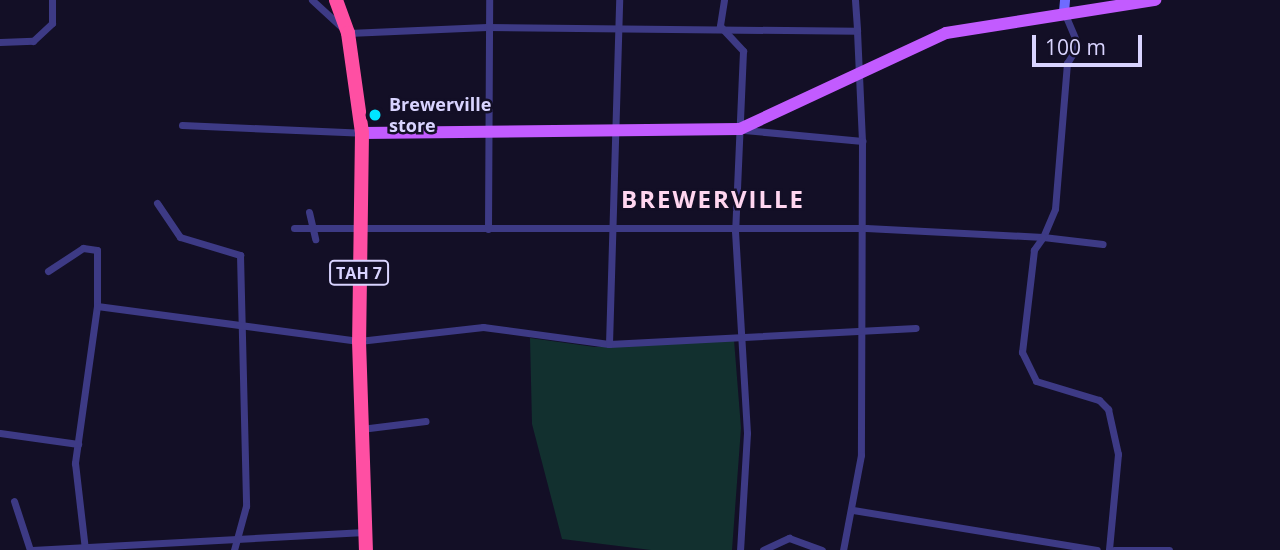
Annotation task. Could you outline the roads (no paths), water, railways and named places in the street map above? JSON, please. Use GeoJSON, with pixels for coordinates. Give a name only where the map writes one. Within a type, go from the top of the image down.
{"type":"FeatureCollection","features":[{"type":"Feature","properties":{"kind":"highway","name":"TAH 7"},"geometry":{"type":"LineString","coordinates":[[336,0],[348,33],[362,133],[359,341],[366,550]]}},
{"type":"Feature","properties":{"kind":"main road"},"geometry":{"type":"LineString","coordinates":[[362,133],[740,129],[859,70],[946,33],[1065,6],[1155,0]]}},
{"type":"Feature","properties":{"kind":"street"},"geometry":{"type":"LineString","coordinates":[[0,42],[33,41],[52,23],[52,0]]}},
{"type":"Feature","properties":{"kind":"street"},"geometry":{"type":"LineString","coordinates":[[312,0],[348,33],[487,27],[726,33],[857,31]]}},
{"type":"Feature","properties":{"kind":"street"},"geometry":{"type":"LineString","coordinates":[[488,229],[486,131],[489,0]]}},
{"type":"Feature","properties":{"kind":"street"},"geometry":{"type":"LineString","coordinates":[[609,344],[619,0]]}},
{"type":"Feature","properties":{"kind":"street"},"geometry":{"type":"LineString","coordinates":[[724,0],[720,26],[743,51],[735,231],[737,334],[747,433],[740,550]]}},
{"type":"Feature","properties":{"kind":"street"},"geometry":{"type":"LineString","coordinates":[[843,550],[853,510],[861,455],[860,332],[866,228],[855,0]]}},
{"type":"Feature","properties":{"kind":"street"},"geometry":{"type":"LineString","coordinates":[[1065,6],[1078,46],[1067,63],[1055,209],[1034,250],[1023,352],[1036,381],[1099,400],[1108,409],[1118,454],[1112,550],[1169,550]]}},
{"type":"Feature","properties":{"kind":"street"},"geometry":{"type":"LineString","coordinates":[[182,125],[362,133]]}},
{"type":"Feature","properties":{"kind":"street"},"geometry":{"type":"LineString","coordinates":[[740,129],[862,141]]}},
{"type":"Feature","properties":{"kind":"street"},"geometry":{"type":"LineString","coordinates":[[157,203],[180,237],[240,255],[246,329],[240,407],[246,506],[234,550]]}},
{"type":"Feature","properties":{"kind":"street"},"geometry":{"type":"LineString","coordinates":[[309,212],[315,239]]}},
{"type":"Feature","properties":{"kind":"street"},"geometry":{"type":"LineString","coordinates":[[294,228],[359,230],[613,227],[735,231],[866,228],[1043,237],[1102,244]]}},
{"type":"Feature","properties":{"kind":"street"},"geometry":{"type":"LineString","coordinates":[[48,271],[83,248],[97,250],[97,306],[78,444],[85,549]]}},
{"type":"Feature","properties":{"kind":"street"},"geometry":{"type":"LineString","coordinates":[[97,306],[246,329],[359,341],[483,327],[609,344],[737,334],[860,332],[916,328]]}},
{"type":"Feature","properties":{"kind":"street"},"geometry":{"type":"LineString","coordinates":[[361,429],[426,421]]}},
{"type":"Feature","properties":{"kind":"street"},"geometry":{"type":"LineString","coordinates":[[0,433],[78,444]]}},
{"type":"Feature","properties":{"kind":"street"},"geometry":{"type":"LineString","coordinates":[[14,500],[31,550],[85,549],[239,536],[365,532]]}},
{"type":"Feature","properties":{"kind":"street"},"geometry":{"type":"LineString","coordinates":[[853,510],[1097,550]]}},
{"type":"Feature","properties":{"kind":"street"},"geometry":{"type":"LineString","coordinates":[[762,550],[789,538],[822,550]]}},
{"type":"Feature","properties":{"kind":"place","name":"Brewerville store"},"geometry":{"type":"Point","coordinates":[375,115]}},
{"type":"Feature","properties":{"kind":"district","name":"BREWERVILLE"},"geometry":{"type":"Point","coordinates":[713,199]}}]}
